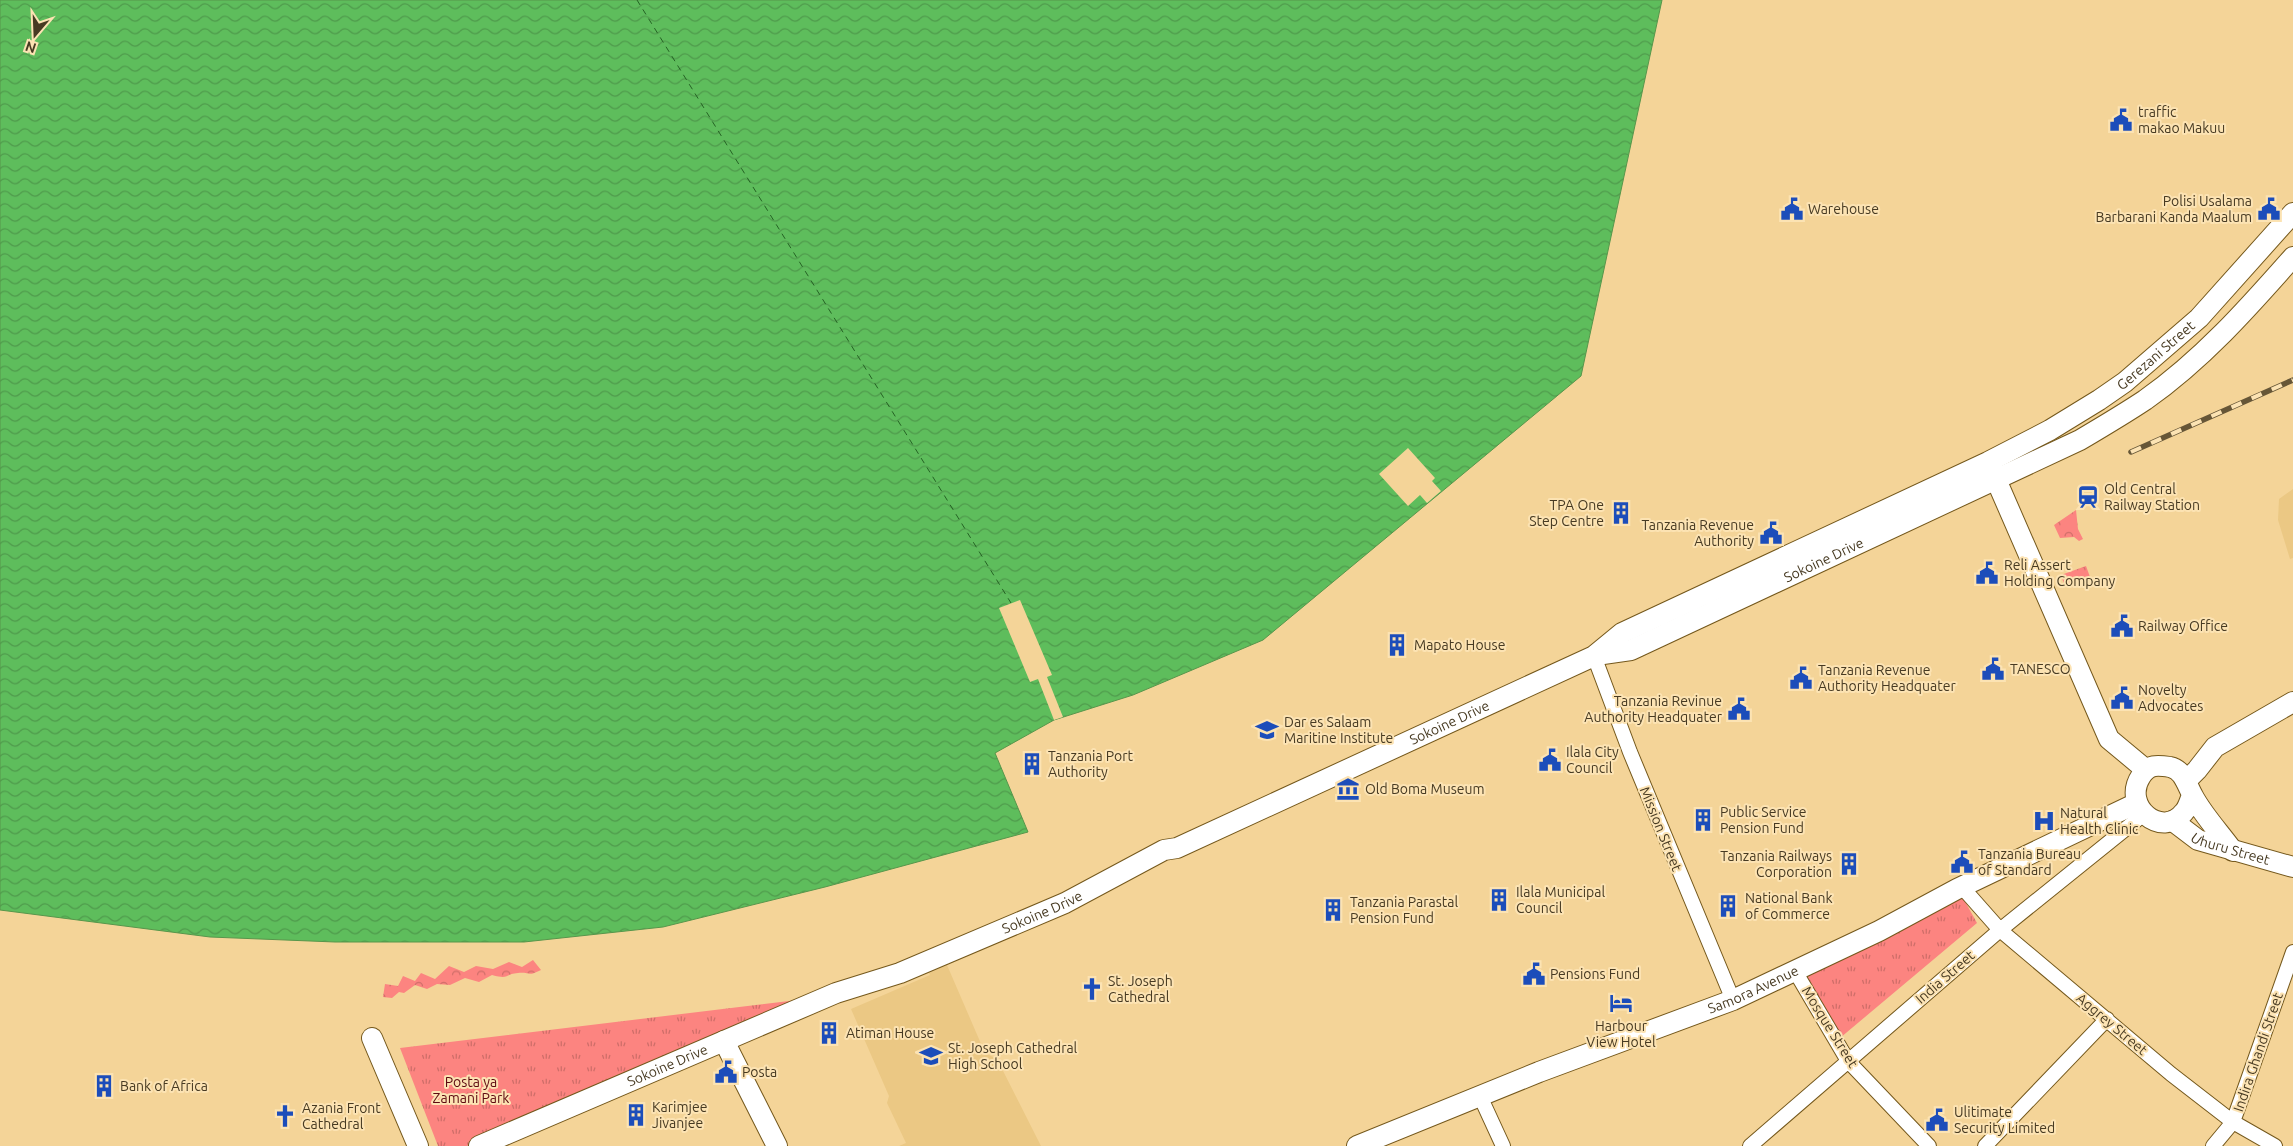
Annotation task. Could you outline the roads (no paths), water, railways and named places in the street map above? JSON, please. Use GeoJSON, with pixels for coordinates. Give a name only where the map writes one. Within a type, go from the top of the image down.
{"type":"FeatureCollection","features":[{"type":"Feature","properties":{"kind":"street","name":"Gerezani Street"},"geometry":{"type":"LineString","coordinates":[[1992,471],[2050,430],[2125,382],[2199,318],[2293,213]]}},
{"type":"Feature","properties":{"kind":"street","name":"Gerezani Street"},"geometry":{"type":"LineString","coordinates":[[1992,471],[2080,440],[2146,399],[2213,343],[2249,307],[2293,257]]}},
{"type":"Feature","properties":{"kind":"street","name":"Sokoine Drive"},"geometry":{"type":"LineString","coordinates":[[479,1146],[836,993],[900,973],[1065,904],[1164,850],[1177,848],[1594,656],[1631,650],[1992,471]]}},
{"type":"Feature","properties":{"kind":"street"},"geometry":{"type":"LineString","coordinates":[[1992,471],[2110,739],[2146,769]]}},
{"type":"Feature","properties":{"kind":"street","name":"Mission Street"},"geometry":{"type":"LineString","coordinates":[[1594,656],[1634,761],[1733,1000]]}},
{"type":"Feature","properties":{"kind":"street"},"geometry":{"type":"LineString","coordinates":[[2233,851],[2184,781],[2152,765],[2146,769],[2136,788],[2141,809],[2159,822],[2172,821],[2185,812],[2184,781],[2215,747],[2293,702]]}},
{"type":"Feature","properties":{"kind":"street","name":"Samora Avenue"},"geometry":{"type":"LineString","coordinates":[[1357,1146],[1480,1096],[1733,1000],[1879,931],[1962,887],[2141,809]]}},
{"type":"Feature","properties":{"kind":"street","name":"India Street"},"geometry":{"type":"LineString","coordinates":[[1750,1146],[2141,809]]}},
{"type":"Feature","properties":{"kind":"street","name":"Uhuru Street"},"geometry":{"type":"LineString","coordinates":[[2172,821],[2198,840],[2293,867]]}},
{"type":"Feature","properties":{"kind":"street","name":"Aggrey Street"},"geometry":{"type":"LineString","coordinates":[[1962,887],[2000,930],[2204,1100],[2233,1122],[2275,1146]]}},
{"type":"Feature","properties":{"kind":"street","name":"Indira Ghandi Street"},"geometry":{"type":"LineString","coordinates":[[2213,1146],[2233,1122],[2293,952]]}},
{"type":"Feature","properties":{"kind":"street","name":"Mosque Street"},"geometry":{"type":"LineString","coordinates":[[1795,971],[1848,1061],[1929,1146]]}},
{"type":"Feature","properties":{"kind":"street"},"geometry":{"type":"LineString","coordinates":[[1985,1146],[2107,1019]]}},
{"type":"Feature","properties":{"kind":"street"},"geometry":{"type":"LineString","coordinates":[[372,1038],[418,1146]]}},
{"type":"Feature","properties":{"kind":"street"},"geometry":{"type":"LineString","coordinates":[[724,1041],[778,1146]]}},
{"type":"Feature","properties":{"kind":"street"},"geometry":{"type":"LineString","coordinates":[[1480,1096],[1503,1146]]}},
{"type":"Feature","properties":{"kind":"water"},"geometry":{"type":"Polygon","coordinates":[[[0,0],[1662,0],[1581,376],[1263,640],[1133,695],[1054,720],[995,753],[1028,832],[825,887],[663,927],[524,942],[335,942],[210,937],[0,910],[0,0]]]}},
{"type":"Feature","properties":{"kind":"railway"},"geometry":{"type":"LineString","coordinates":[[2131,452],[2293,380]]}},
{"type":"Feature","properties":{"kind":"place","name":"traffic makao Makuu"},"geometry":{"type":"Point","coordinates":[2121,120]}},
{"type":"Feature","properties":{"kind":"place","name":"Warehouse"},"geometry":{"type":"Point","coordinates":[1792,209]}},
{"type":"Feature","properties":{"kind":"place","name":"Polisi Usalama Barbarani Kanda Maalum"},"geometry":{"type":"Point","coordinates":[2269,209]}},
{"type":"Feature","properties":{"kind":"place","name":"Old Central Railway Station"},"geometry":{"type":"Point","coordinates":[2088,497]}},
{"type":"Feature","properties":{"kind":"place","name":"TPA One Step Centre"},"geometry":{"type":"Point","coordinates":[1621,513]}},
{"type":"Feature","properties":{"kind":"place","name":"Tanzania Revenue Authority"},"geometry":{"type":"Point","coordinates":[1771,533]}},
{"type":"Feature","properties":{"kind":"place","name":"Reli Assert Holding Company"},"geometry":{"type":"Point","coordinates":[1987,573]}},
{"type":"Feature","properties":{"kind":"place","name":"Railway Office"},"geometry":{"type":"Point","coordinates":[2122,626]}},
{"type":"Feature","properties":{"kind":"place","name":"Mapato House"},"geometry":{"type":"Point","coordinates":[1397,645]}},
{"type":"Feature","properties":{"kind":"place","name":"TANESCO"},"geometry":{"type":"Point","coordinates":[1993,669]}},
{"type":"Feature","properties":{"kind":"place","name":"Tanzania Revenue Authority Headquater"},"geometry":{"type":"Point","coordinates":[1801,678]}},
{"type":"Feature","properties":{"kind":"place","name":"Novelty Advocates"},"geometry":{"type":"Point","coordinates":[2122,698]}},
{"type":"Feature","properties":{"kind":"place","name":"Tanzania Revinue Authority Headquater"},"geometry":{"type":"Point","coordinates":[1739,709]}},
{"type":"Feature","properties":{"kind":"place","name":"Dar es Salaam Maritine Institute"},"geometry":{"type":"Point","coordinates":[1267,730]}},
{"type":"Feature","properties":{"kind":"place","name":"Ilala City Council"},"geometry":{"type":"Point","coordinates":[1550,760]}},
{"type":"Feature","properties":{"kind":"place","name":"Tanzania Port Authority"},"geometry":{"type":"Point","coordinates":[1032,764]}},
{"type":"Feature","properties":{"kind":"place","name":"Old Boma Museum"},"geometry":{"type":"Point","coordinates":[1348,789]}},
{"type":"Feature","properties":{"kind":"place","name":"Public Service Pension Fund"},"geometry":{"type":"Point","coordinates":[1703,820]}},
{"type":"Feature","properties":{"kind":"place","name":"Natural Health Clinic"},"geometry":{"type":"Point","coordinates":[2044,821]}},
{"type":"Feature","properties":{"kind":"place","name":"Tanzania Bureau of Standard"},"geometry":{"type":"Point","coordinates":[1962,862]}},
{"type":"Feature","properties":{"kind":"place","name":"Tanzania Railways Corporation"},"geometry":{"type":"Point","coordinates":[1849,864]}},
{"type":"Feature","properties":{"kind":"place","name":"Ilala Municipal Council"},"geometry":{"type":"Point","coordinates":[1499,900]}},
{"type":"Feature","properties":{"kind":"place","name":"National Bank of Commerce"},"geometry":{"type":"Point","coordinates":[1728,906]}},
{"type":"Feature","properties":{"kind":"place","name":"Tanzania Parastal Pension Fund"},"geometry":{"type":"Point","coordinates":[1333,910]}},
{"type":"Feature","properties":{"kind":"place","name":"Pensions Fund"},"geometry":{"type":"Point","coordinates":[1534,974]}},
{"type":"Feature","properties":{"kind":"place","name":"St. Joseph Cathedral"},"geometry":{"type":"Point","coordinates":[1092,989]}},
{"type":"Feature","properties":{"kind":"place","name":"Harbour View Hotel"},"geometry":{"type":"Point","coordinates":[1621,1003]}},
{"type":"Feature","properties":{"kind":"place","name":"Atiman House"},"geometry":{"type":"Point","coordinates":[829,1033]}},
{"type":"Feature","properties":{"kind":"place","name":"St. Joseph Cathedral High School"},"geometry":{"type":"Point","coordinates":[931,1056]}},
{"type":"Feature","properties":{"kind":"place","name":"Posta"},"geometry":{"type":"Point","coordinates":[726,1072]}},
{"type":"Feature","properties":{"kind":"place","name":"Bank of Africa"},"geometry":{"type":"Point","coordinates":[104,1086]}},
{"type":"Feature","properties":{"kind":"place","name":"Karimjee Jivanjee"},"geometry":{"type":"Point","coordinates":[636,1115]}},
{"type":"Feature","properties":{"kind":"place","name":"Azania Front Cathedral"},"geometry":{"type":"Point","coordinates":[285,1116]}},
{"type":"Feature","properties":{"kind":"place","name":"Ulitimate Security Limited"},"geometry":{"type":"Point","coordinates":[1937,1120]}},
{"type":"Feature","properties":{"kind":"park label","name":"Posta ya Zamani Park"},"geometry":{"type":"Point","coordinates":[471,1090]}}]}
